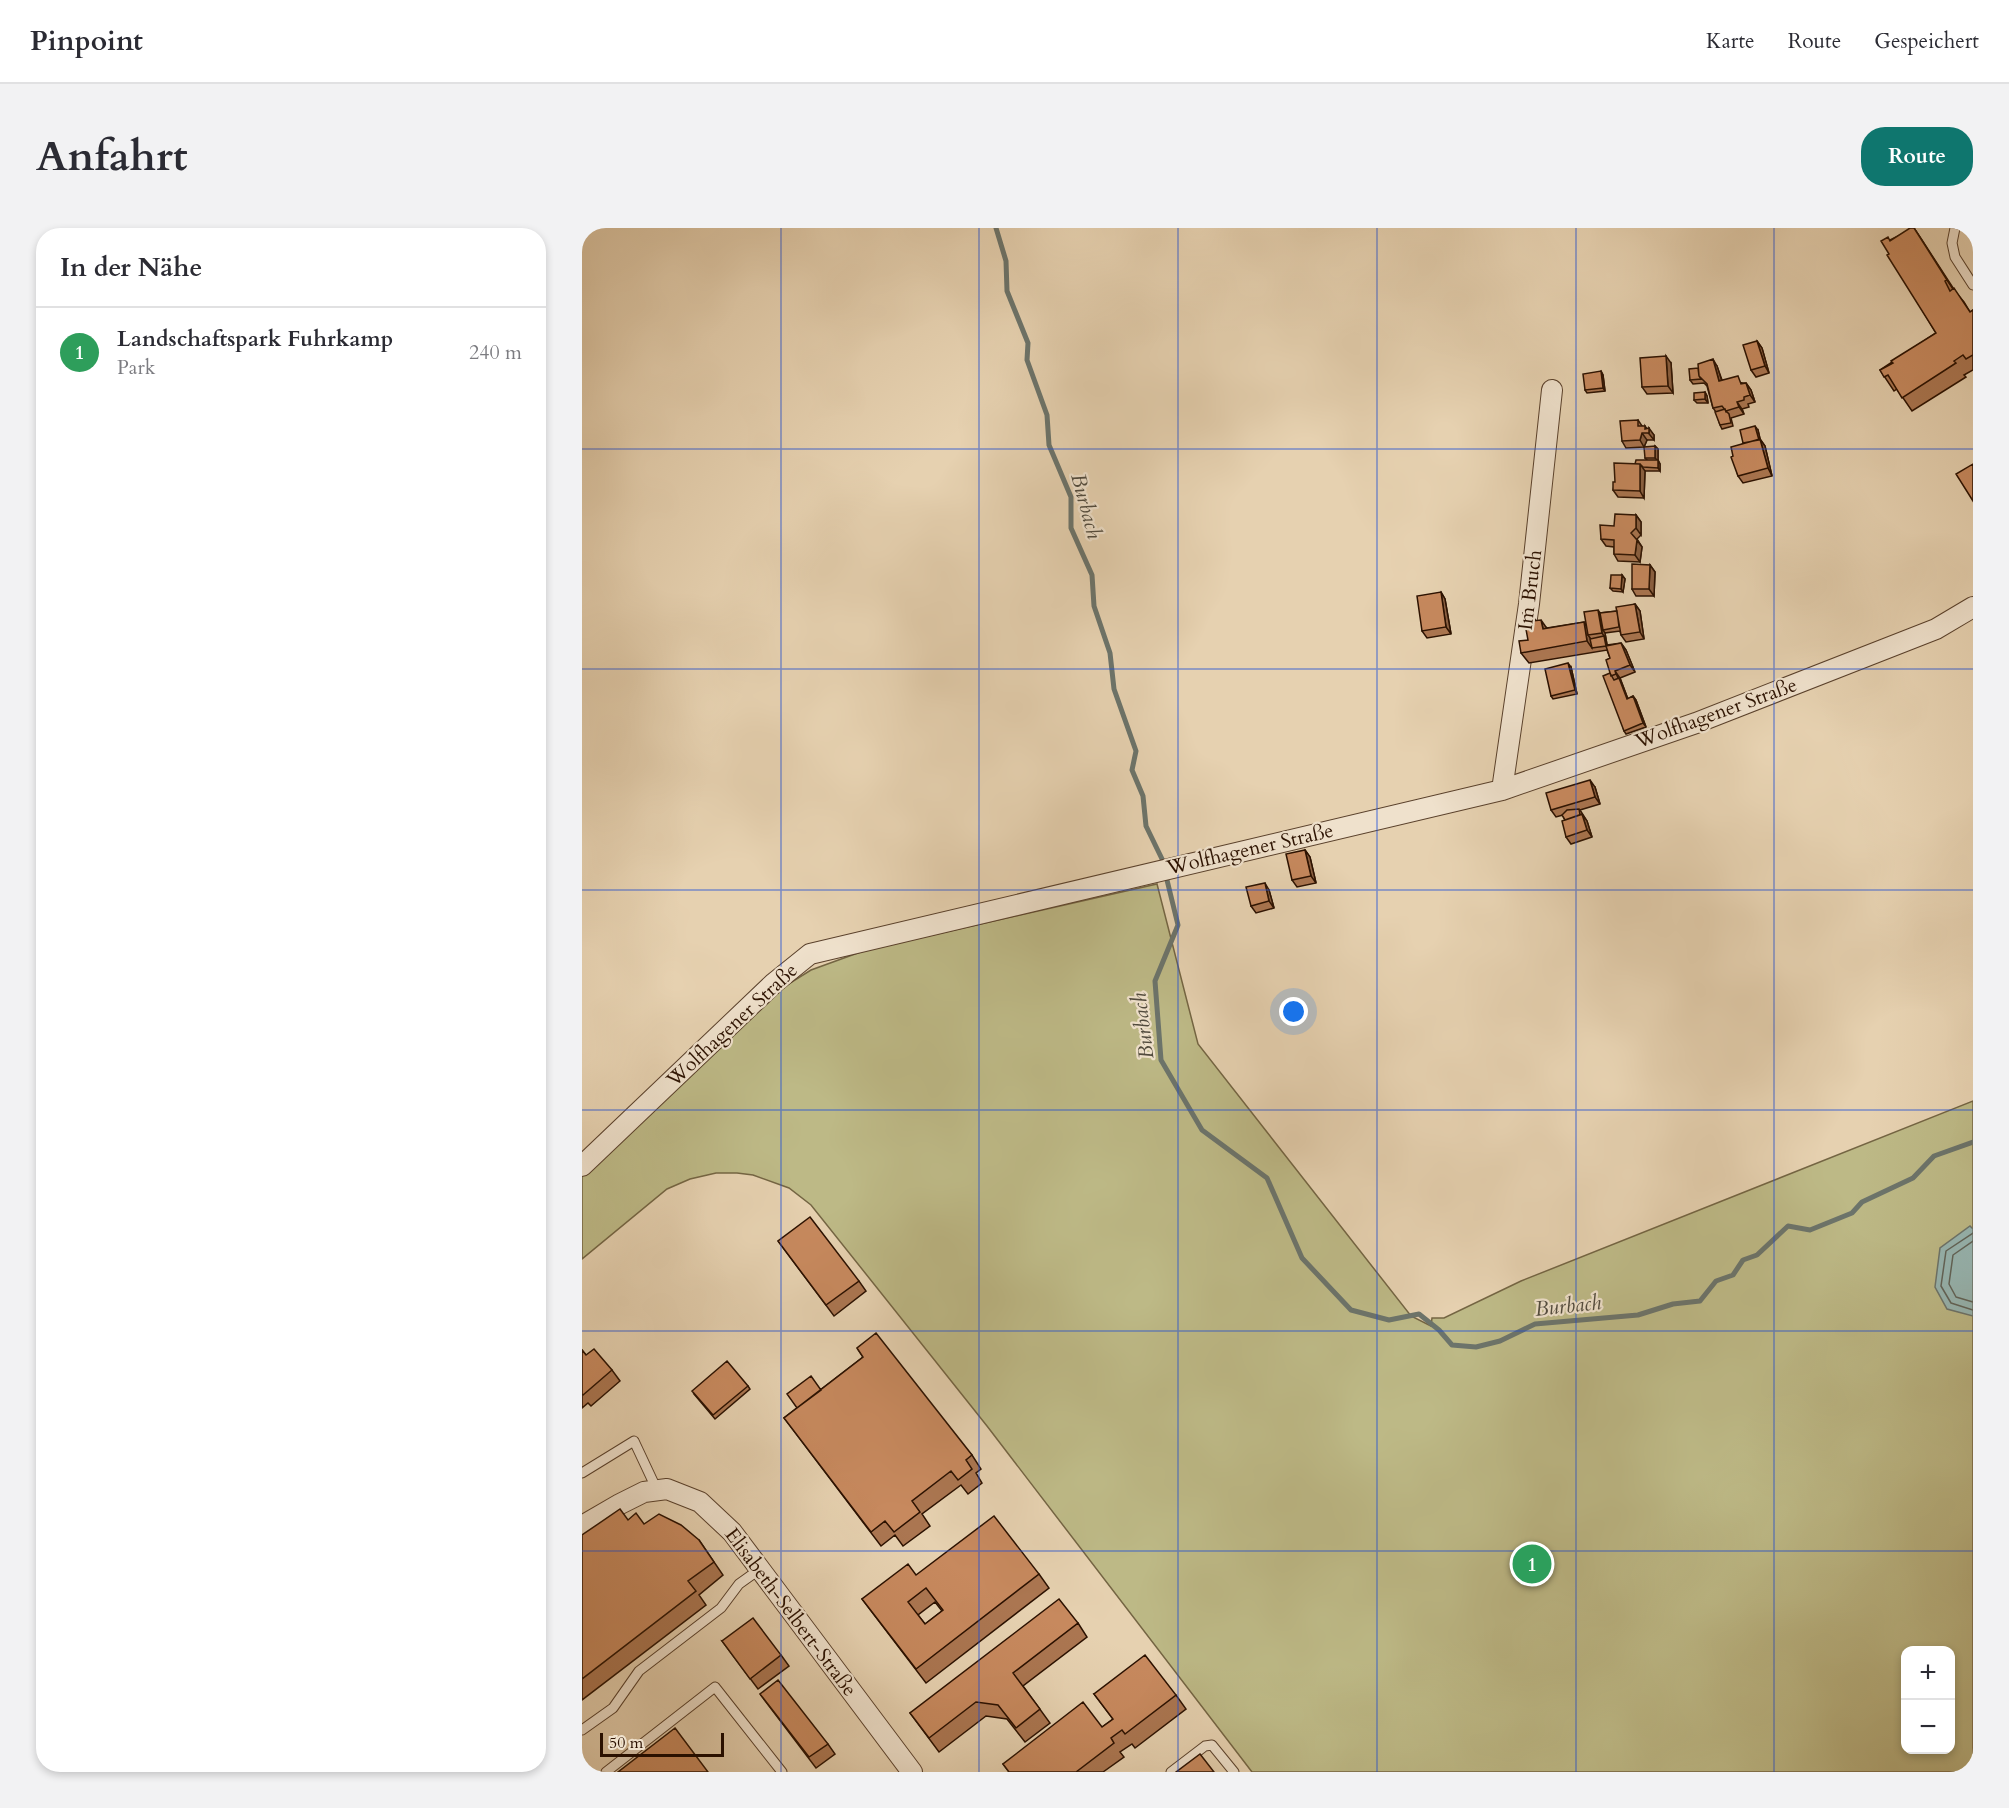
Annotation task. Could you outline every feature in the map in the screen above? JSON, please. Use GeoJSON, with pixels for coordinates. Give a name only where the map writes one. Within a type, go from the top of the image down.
{"type":"FeatureCollection","features":[{"type":"Feature","properties":{"kind":"street","name":"Im Bruch"},"geometry":{"type":"LineString","coordinates":[[1502,790],[1529,604],[1552,390]]}},
{"type":"Feature","properties":{"kind":"street","name":"Wolfhagener Straße"},"geometry":{"type":"LineString","coordinates":[[582,1166],[774,983],[810,954],[1502,790],[1696,723],[1936,629],[1973,607]]}},
{"type":"Feature","properties":{"kind":"street","name":"Elisabeth-Selbert-Straße"},"geometry":{"type":"LineString","coordinates":[[657,1490],[667,1489],[700,1502],[732,1532],[908,1771]]}},
{"type":"Feature","properties":{"kind":"street"},"geometry":{"type":"LineString","coordinates":[[582,1526],[644,1492],[657,1490]]}},
{"type":"Feature","properties":{"kind":"lane"},"geometry":{"type":"LineString","coordinates":[[1955,228],[1952,243],[1955,257],[1973,285]]}},
{"type":"Feature","properties":{"kind":"lane"},"geometry":{"type":"LineString","coordinates":[[582,1473],[634,1441],[657,1490]]}},
{"type":"Feature","properties":{"kind":"lane"},"geometry":{"type":"LineString","coordinates":[[582,1730],[613,1708],[639,1671],[721,1608],[739,1584],[760,1569]]}},
{"type":"Feature","properties":{"kind":"lane"},"geometry":{"type":"LineString","coordinates":[[606,1772],[715,1687],[782,1772]]}},
{"type":"Feature","properties":{"kind":"lane"},"geometry":{"type":"LineString","coordinates":[[1171,1772],[1205,1746],[1212,1745],[1234,1772]]}},
{"type":"Feature","properties":{"kind":"shaded area"},"geometry":{"type":"Polygon","coordinates":[[[1157,884],[1198,1044],[1411,1316],[1431,1326],[1432,1318],[1444,1318],[1521,1281],[1973,1101],[1973,1772],[1252,1772],[987,1426],[811,1205],[789,1188],[753,1175],[737,1173],[716,1173],[690,1179],[667,1189],[582,1259],[582,1175],[782,988],[811,970],[866,950],[1157,884]]]}},
{"type":"Feature","properties":{"kind":"water"},"geometry":{"type":"Polygon","coordinates":[[[1970,1226],[1973,1229],[1973,1316],[1947,1309],[1935,1287],[1940,1248],[1970,1226]]]}},
{"type":"Feature","properties":{"kind":"building"},"geometry":{"type":"Polygon","coordinates":[[[1910,228],[1914,228],[1947,280],[1945,281],[1950,291],[1954,288],[1970,312],[1973,310],[1973,355],[1966,359],[1963,355],[1954,361],[1956,363],[1902,398],[1888,375],[1884,377],[1880,370],[1936,333],[1887,255],[1889,254],[1881,241],[1888,237],[1890,241],[1910,228]]]}},
{"type":"Feature","properties":{"kind":"building"},"geometry":{"type":"Polygon","coordinates":[[[1757,341],[1765,366],[1751,370],[1743,345],[1757,341]]]}},
{"type":"Feature","properties":{"kind":"building"},"geometry":{"type":"Polygon","coordinates":[[[1666,356],[1668,386],[1642,387],[1640,358],[1666,356]]]}},
{"type":"Feature","properties":{"kind":"building"},"geometry":{"type":"Polygon","coordinates":[[[1713,359],[1719,381],[1738,376],[1741,384],[1746,383],[1750,395],[1737,402],[1739,407],[1726,411],[1722,406],[1713,408],[1707,384],[1699,376],[1698,364],[1713,359]]]}},
{"type":"Feature","properties":{"kind":"building"},"geometry":{"type":"Polygon","coordinates":[[[1698,368],[1701,379],[1690,380],[1689,369],[1698,368]]]}},
{"type":"Feature","properties":{"kind":"building"},"geometry":{"type":"Polygon","coordinates":[[[1601,371],[1603,388],[1585,390],[1583,374],[1601,371]]]}},
{"type":"Feature","properties":{"kind":"building"},"geometry":{"type":"Polygon","coordinates":[[[1705,392],[1705,399],[1694,400],[1694,393],[1705,392]]]}},
{"type":"Feature","properties":{"kind":"building"},"geometry":{"type":"Polygon","coordinates":[[[1725,409],[1731,423],[1720,425],[1715,412],[1725,409]]]}},
{"type":"Feature","properties":{"kind":"building"},"geometry":{"type":"Polygon","coordinates":[[[1638,420],[1638,426],[1649,428],[1649,433],[1642,433],[1640,440],[1622,441],[1620,421],[1638,420]]]}},
{"type":"Feature","properties":{"kind":"building"},"geometry":{"type":"Polygon","coordinates":[[[1755,426],[1759,440],[1743,443],[1740,430],[1755,426]]]}},
{"type":"Feature","properties":{"kind":"building"},"geometry":{"type":"Polygon","coordinates":[[[1760,439],[1768,468],[1738,476],[1731,457],[1733,456],[1731,447],[1760,439]]]}},
{"type":"Feature","properties":{"kind":"building"},"geometry":{"type":"Polygon","coordinates":[[[1655,446],[1655,458],[1645,458],[1644,447],[1655,446]]]}},
{"type":"Feature","properties":{"kind":"building"},"geometry":{"type":"Polygon","coordinates":[[[1636,460],[1658,460],[1658,468],[1643,467],[1635,464],[1636,460]]]}},
{"type":"Feature","properties":{"kind":"building"},"geometry":{"type":"Polygon","coordinates":[[[1614,463],[1640,464],[1640,491],[1613,490],[1614,463]]]}},
{"type":"Feature","properties":{"kind":"building"},"geometry":{"type":"Polygon","coordinates":[[[1973,464],[1973,501],[1956,474],[1973,464]]]}},
{"type":"Feature","properties":{"kind":"building"},"geometry":{"type":"Polygon","coordinates":[[[1615,514],[1636,515],[1636,528],[1631,533],[1637,540],[1635,555],[1614,554],[1614,540],[1601,539],[1600,525],[1614,526],[1615,514]]]}},
{"type":"Feature","properties":{"kind":"building"},"geometry":{"type":"Polygon","coordinates":[[[1632,564],[1650,565],[1649,589],[1632,589],[1632,564]]]}},
{"type":"Feature","properties":{"kind":"building"},"geometry":{"type":"Polygon","coordinates":[[[1611,575],[1622,575],[1621,589],[1610,588],[1611,575]]]}},
{"type":"Feature","properties":{"kind":"building"},"geometry":{"type":"Polygon","coordinates":[[[1441,592],[1446,627],[1422,631],[1417,596],[1441,592]]]}},
{"type":"Feature","properties":{"kind":"building"},"geometry":{"type":"Polygon","coordinates":[[[1635,604],[1640,632],[1621,635],[1616,607],[1635,604]]]}},
{"type":"Feature","properties":{"kind":"building"},"geometry":{"type":"Polygon","coordinates":[[[1598,610],[1602,633],[1588,635],[1584,612],[1598,610]]]}},
{"type":"Feature","properties":{"kind":"building"},"geometry":{"type":"Polygon","coordinates":[[[1617,611],[1619,627],[1603,630],[1600,613],[1617,611]]]}},
{"type":"Feature","properties":{"kind":"building"},"geometry":{"type":"Polygon","coordinates":[[[1530,612],[1532,621],[1541,620],[1543,629],[1584,622],[1587,641],[1521,653],[1519,641],[1528,640],[1523,613],[1530,612]]]}},
{"type":"Feature","properties":{"kind":"building"},"geometry":{"type":"Polygon","coordinates":[[[1604,636],[1606,646],[1592,648],[1590,639],[1604,636]]]}},
{"type":"Feature","properties":{"kind":"building"},"geometry":{"type":"Polygon","coordinates":[[[1621,643],[1630,665],[1615,671],[1616,674],[1611,676],[1606,660],[1610,658],[1606,646],[1621,643]]]}},
{"type":"Feature","properties":{"kind":"building"},"geometry":{"type":"Polygon","coordinates":[[[1568,663],[1575,690],[1551,696],[1545,669],[1568,663]]]}},
{"type":"Feature","properties":{"kind":"building"},"geometry":{"type":"Polygon","coordinates":[[[1610,673],[1614,680],[1619,678],[1627,699],[1633,696],[1643,723],[1624,731],[1603,676],[1610,673]]]}},
{"type":"Feature","properties":{"kind":"building"},"geometry":{"type":"Polygon","coordinates":[[[1590,780],[1595,797],[1551,810],[1546,793],[1590,780]]]}},
{"type":"Feature","properties":{"kind":"building"},"geometry":{"type":"Polygon","coordinates":[[[1579,809],[1580,815],[1565,820],[1562,815],[1567,810],[1579,809]]]}},
{"type":"Feature","properties":{"kind":"building"},"geometry":{"type":"Polygon","coordinates":[[[1582,814],[1587,830],[1566,837],[1562,821],[1582,814]]]}},
{"type":"Feature","properties":{"kind":"building"},"geometry":{"type":"Polygon","coordinates":[[[1305,850],[1311,876],[1292,880],[1286,854],[1305,850]]]}},
{"type":"Feature","properties":{"kind":"building"},"geometry":{"type":"Polygon","coordinates":[[[1265,883],[1269,901],[1251,906],[1246,887],[1265,883]]]}},
{"type":"Feature","properties":{"kind":"building"},"geometry":{"type":"Polygon","coordinates":[[[810,1217],[859,1281],[826,1305],[778,1241],[810,1217]]]}},
{"type":"Feature","properties":{"kind":"building"},"geometry":{"type":"Polygon","coordinates":[[[876,1333],[972,1455],[966,1460],[972,1469],[958,1480],[951,1471],[912,1501],[920,1512],[894,1532],[885,1521],[871,1532],[784,1418],[863,1357],[857,1348],[876,1333]]]}},
{"type":"Feature","properties":{"kind":"building"},"geometry":{"type":"Polygon","coordinates":[[[594,1349],[612,1370],[583,1395],[582,1350],[586,1355],[594,1349]]]}},
{"type":"Feature","properties":{"kind":"building"},"geometry":{"type":"Polygon","coordinates":[[[727,1361],[748,1386],[713,1415],[692,1391],[727,1361]]]}},
{"type":"Feature","properties":{"kind":"building"},"geometry":{"type":"Polygon","coordinates":[[[811,1376],[821,1390],[797,1408],[787,1394],[811,1376]]]}},
{"type":"Feature","properties":{"kind":"building"},"geometry":{"type":"Polygon","coordinates":[[[620,1509],[628,1520],[636,1513],[644,1524],[659,1514],[681,1525],[699,1540],[714,1562],[688,1581],[696,1591],[582,1679],[582,1535],[620,1509]]]}},
{"type":"Feature","properties":{"kind":"building"},"geometry":{"type":"Polygon","coordinates":[[[994,1516],[1039,1574],[916,1669],[862,1599],[908,1564],[916,1575],[994,1516]],[[926,1588],[908,1602],[925,1624],[943,1610],[926,1588]]]}},
{"type":"Feature","properties":{"kind":"building"},"geometry":{"type":"Polygon","coordinates":[[[1059,1599],[1078,1623],[1013,1673],[1040,1709],[1016,1728],[998,1705],[976,1702],[929,1738],[910,1713],[1059,1599]]]}},
{"type":"Feature","properties":{"kind":"building"},"geometry":{"type":"Polygon","coordinates":[[[753,1618],[781,1655],[750,1679],[722,1641],[753,1618]]]}},
{"type":"Feature","properties":{"kind":"building"},"geometry":{"type":"Polygon","coordinates":[[[1145,1655],[1176,1695],[1125,1734],[1122,1730],[1111,1738],[1114,1743],[1076,1772],[1009,1772],[1003,1764],[1083,1702],[1102,1727],[1113,1719],[1094,1694],[1145,1655]]]}},
{"type":"Feature","properties":{"kind":"building"},"geometry":{"type":"Polygon","coordinates":[[[778,1680],[828,1744],[809,1757],[760,1694],[778,1680]]]}},
{"type":"Feature","properties":{"kind":"building"},"geometry":{"type":"Polygon","coordinates":[[[675,1728],[708,1772],[618,1772],[675,1728]]]}},
{"type":"Feature","properties":{"kind":"building"},"geometry":{"type":"Polygon","coordinates":[[[1200,1754],[1214,1772],[1176,1772],[1200,1754]]]}},
{"type":"Feature","properties":{"kind":"waterway","name":"Burbach"},"geometry":{"type":"LineString","coordinates":[[996,228],[1006,261],[1007,291],[1028,343],[1027,360],[1047,415],[1049,445],[1071,497],[1071,528],[1092,575],[1094,606],[1110,653],[1114,689],[1136,751],[1132,770],[1143,796],[1146,826],[1163,861]]}},
{"type":"Feature","properties":{"kind":"waterway","name":"Burbach"},"geometry":{"type":"LineString","coordinates":[[1166,876],[1178,925],[1155,981],[1161,1060],[1202,1130],[1267,1178],[1302,1258],[1351,1310],[1389,1320],[1419,1314],[1439,1330],[1452,1345],[1476,1347],[1500,1341],[1535,1324],[1638,1315],[1673,1304],[1700,1301],[1716,1281],[1733,1275],[1743,1260],[1757,1255],[1788,1226],[1810,1230],[1852,1213],[1862,1202],[1913,1178],[1934,1156],[1973,1142]]}},
{"type":"Feature","properties":{"kind":"place","name":"Landschaftspark Fuhrkamp"},"geometry":{"type":"Point","coordinates":[1532,1564]}}]}
